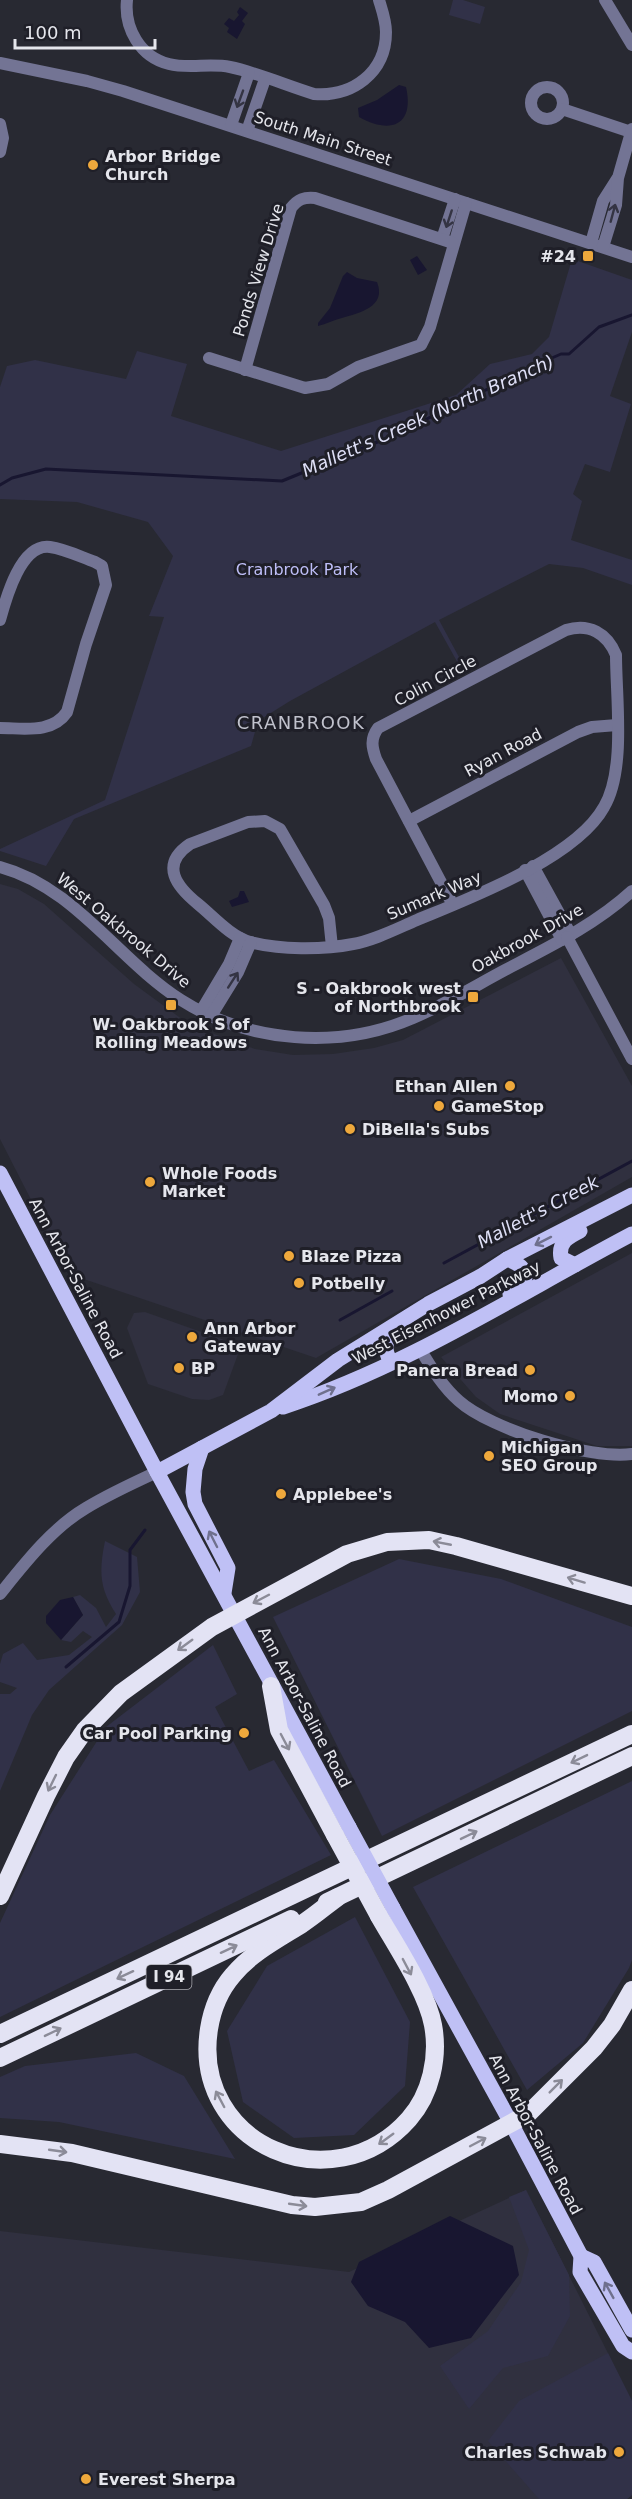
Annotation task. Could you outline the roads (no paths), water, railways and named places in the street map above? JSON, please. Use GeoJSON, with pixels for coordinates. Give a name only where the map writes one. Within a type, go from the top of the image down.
{"type":"FeatureCollection","features":[{"type":"Feature","properties":{"kind":"highway"},"geometry":{"type":"LineString","coordinates":[[0,1896],[54,1777],[85,1730],[121,1693],[206,1630],[346,1554],[387,1542],[429,1540],[456,1545],[632,1596]]}},
{"type":"Feature","properties":{"kind":"highway"},"geometry":{"type":"LineString","coordinates":[[271,1686],[279,1730],[342,1831],[386,1912],[428,2007],[433,2025],[434,2066],[427,2090],[417,2109],[400,2129],[377,2146],[357,2155],[331,2161],[307,2160],[280,2154],[261,2145],[242,2130],[220,2099],[211,2078],[207,2059],[211,2019],[219,1997],[247,1961],[338,1897]]}},
{"type":"Feature","properties":{"kind":"highway","name":"I 94"},"geometry":{"type":"LineString","coordinates":[[0,2034],[632,1734]]}},
{"type":"Feature","properties":{"kind":"highway","name":"I 94"},"geometry":{"type":"LineString","coordinates":[[0,2058],[632,1756]]}},
{"type":"Feature","properties":{"kind":"highway"},"geometry":{"type":"LineString","coordinates":[[0,2144],[72,2153],[292,2205],[315,2207],[361,2202],[388,2190],[528,2114],[594,2048],[612,2025],[632,1990]]}},
{"type":"Feature","properties":{"kind":"main road","name":"Ann Arbor-Saline Road"},"geometry":{"type":"LineString","coordinates":[[0,1173],[157,1472],[224,1593],[271,1686]]}},
{"type":"Feature","properties":{"kind":"main road","name":"West Eisenhower Parkway"},"geometry":{"type":"LineString","coordinates":[[272,1411],[338,1360],[428,1304],[481,1276],[507,1259],[632,1195]]}},
{"type":"Feature","properties":{"kind":"main road"},"geometry":{"type":"LineString","coordinates":[[575,1264],[561,1258],[564,1239],[632,1201]]}},
{"type":"Feature","properties":{"kind":"main road","name":"West Eisenhower Parkway"},"geometry":{"type":"LineString","coordinates":[[157,1472],[272,1411],[314,1397],[420,1349],[632,1234]]}},
{"type":"Feature","properties":{"kind":"main road"},"geometry":{"type":"LineString","coordinates":[[443,1336],[449,1327],[515,1291],[521,1285],[525,1278],[525,1270],[519,1264],[507,1259]]}},
{"type":"Feature","properties":{"kind":"main road"},"geometry":{"type":"LineString","coordinates":[[391,1362],[385,1347],[389,1336],[474,1287],[481,1276]]}},
{"type":"Feature","properties":{"kind":"main road"},"geometry":{"type":"LineString","coordinates":[[202,1448],[195,1469],[194,1498],[228,1568],[224,1593]]}},
{"type":"Feature","properties":{"kind":"main road","name":"Ann Arbor-Saline Road"},"geometry":{"type":"LineString","coordinates":[[386,1912],[512,2124],[581,2256],[580,2272],[623,2346],[632,2352]]}},
{"type":"Feature","properties":{"kind":"main road","name":"Ann Arbor-Saline Road"},"geometry":{"type":"LineString","coordinates":[[581,2256],[594,2262],[632,2330]]}},
{"type":"Feature","properties":{"kind":"street"},"geometry":{"type":"LineString","coordinates":[[128,0],[128,19],[133,34],[141,48],[158,60],[178,65],[218,65],[314,94],[326,95],[359,85],[375,68],[384,46],[385,21],[379,0]]}},
{"type":"Feature","properties":{"kind":"street"},"geometry":{"type":"LineString","coordinates":[[605,0],[632,45]]}},
{"type":"Feature","properties":{"kind":"street","name":"South Main Street"},"geometry":{"type":"LineString","coordinates":[[0,63],[87,81],[231,125],[632,257]]}},
{"type":"Feature","properties":{"kind":"street"},"geometry":{"type":"LineString","coordinates":[[231,125],[249,73]]}},
{"type":"Feature","properties":{"kind":"street"},"geometry":{"type":"LineString","coordinates":[[247,131],[265,79]]}},
{"type":"Feature","properties":{"kind":"street"},"geometry":{"type":"LineString","coordinates":[[562,109],[632,131],[618,178],[603,201],[597,245]]}},
{"type":"Feature","properties":{"kind":"street"},"geometry":{"type":"LineString","coordinates":[[0,124],[3,138],[0,152]]}},
{"type":"Feature","properties":{"kind":"street","name":"Ponds View Drive"},"geometry":{"type":"LineString","coordinates":[[245,370],[291,208],[297,201],[306,197],[315,198],[448,241]]}},
{"type":"Feature","properties":{"kind":"street"},"geometry":{"type":"LineString","coordinates":[[209,358],[295,386],[316,387],[328,384],[377,360],[421,345],[430,327],[448,241],[461,201]]}},
{"type":"Feature","properties":{"kind":"street"},"geometry":{"type":"LineString","coordinates":[[0,620],[18,570],[29,555],[38,549],[49,547],[102,566],[106,585],[67,712],[62,720],[52,727],[0,728]]}},
{"type":"Feature","properties":{"kind":"street","name":"Colin Circle"},"geometry":{"type":"LineString","coordinates":[[453,905],[372,750],[372,740],[378,728],[566,630],[576,627],[592,629],[611,644],[616,655],[617,725]]}},
{"type":"Feature","properties":{"kind":"street","name":"Ryan Road"},"geometry":{"type":"LineString","coordinates":[[409,821],[578,732],[592,727],[617,725]]}},
{"type":"Feature","properties":{"kind":"street","name":"Sumark Way"},"geometry":{"type":"LineString","coordinates":[[245,940],[303,948],[332,947],[363,942],[483,892],[529,868],[586,832],[605,806],[615,778],[617,725]]}},
{"type":"Feature","properties":{"kind":"street"},"geometry":{"type":"LineString","coordinates":[[206,1014],[229,964],[245,940],[181,890],[176,882],[174,864],[183,849],[190,844],[248,822],[265,821],[274,824],[285,834],[324,905],[329,918],[332,947]]}},
{"type":"Feature","properties":{"kind":"street","name":"West Oakbrook Drive"},"geometry":{"type":"LineString","coordinates":[[0,867],[44,884],[153,979],[181,1000],[206,1014],[267,1034],[303,1038],[369,1032],[393,1026],[434,1008]]}},
{"type":"Feature","properties":{"kind":"street"},"geometry":{"type":"LineString","coordinates":[[529,868],[632,1059]]}},
{"type":"Feature","properties":{"kind":"street","name":"Oakbrook Drive"},"geometry":{"type":"LineString","coordinates":[[434,1008],[567,937],[604,914],[632,891]]}},
{"type":"Feature","properties":{"kind":"street"},"geometry":{"type":"LineString","coordinates":[[420,1349],[451,1393],[480,1416],[579,1450],[606,1455],[632,1454]]}},
{"type":"Feature","properties":{"kind":"street"},"geometry":{"type":"LineString","coordinates":[[0,1594],[24,1564],[62,1525],[84,1508],[157,1472]]}},
{"type":"Feature","properties":{"kind":"waterway","name":"Mallett's Creek (North Branch)"},"geometry":{"type":"LineString","coordinates":[[0,485],[12,478],[46,469],[282,481],[392,436],[545,361],[561,354],[569,354],[599,327],[632,315]]}},
{"type":"Feature","properties":{"kind":"waterway","name":"Mallett's Creek"},"geometry":{"type":"LineString","coordinates":[[444,1263],[632,1161]]}},
{"type":"Feature","properties":{"kind":"waterway","name":"Mallett's Creek"},"geometry":{"type":"LineString","coordinates":[[340,1320],[392,1291]]}},
{"type":"Feature","properties":{"kind":"waterway","name":"Mallett's Creek"},"geometry":{"type":"LineString","coordinates":[[66,1667],[119,1622],[130,1586],[130,1550],[145,1530]]}},
{"type":"Feature","properties":{"kind":"place","name":"Arbor Bridge Church"},"geometry":{"type":"Point","coordinates":[93,165]}},
{"type":"Feature","properties":{"kind":"place","name":"#24"},"geometry":{"type":"Point","coordinates":[588,256]}},
{"type":"Feature","properties":{"kind":"place","name":"S - Oakbrook west of Northbrook"},"geometry":{"type":"Point","coordinates":[473,997]}},
{"type":"Feature","properties":{"kind":"place","name":"W- Oakbrook S of Rolling Meadows"},"geometry":{"type":"Point","coordinates":[171,1005]}},
{"type":"Feature","properties":{"kind":"place","name":"Ethan Allen"},"geometry":{"type":"Point","coordinates":[510,1086]}},
{"type":"Feature","properties":{"kind":"place","name":"GameStop"},"geometry":{"type":"Point","coordinates":[439,1106]}},
{"type":"Feature","properties":{"kind":"place","name":"DiBella's Subs"},"geometry":{"type":"Point","coordinates":[350,1129]}},
{"type":"Feature","properties":{"kind":"place","name":"Whole Foods Market"},"geometry":{"type":"Point","coordinates":[150,1182]}},
{"type":"Feature","properties":{"kind":"place","name":"Blaze Pizza"},"geometry":{"type":"Point","coordinates":[289,1256]}},
{"type":"Feature","properties":{"kind":"place","name":"Potbelly"},"geometry":{"type":"Point","coordinates":[299,1283]}},
{"type":"Feature","properties":{"kind":"place","name":"Ann Arbor Gateway"},"geometry":{"type":"Point","coordinates":[192,1337]}},
{"type":"Feature","properties":{"kind":"place","name":"BP"},"geometry":{"type":"Point","coordinates":[179,1368]}},
{"type":"Feature","properties":{"kind":"place","name":"Panera Bread"},"geometry":{"type":"Point","coordinates":[530,1370]}},
{"type":"Feature","properties":{"kind":"place","name":"Momo"},"geometry":{"type":"Point","coordinates":[570,1396]}},
{"type":"Feature","properties":{"kind":"place","name":"Michigan SEO Group"},"geometry":{"type":"Point","coordinates":[489,1456]}},
{"type":"Feature","properties":{"kind":"place","name":"Applebee's"},"geometry":{"type":"Point","coordinates":[281,1494]}},
{"type":"Feature","properties":{"kind":"place","name":"Car Pool Parking"},"geometry":{"type":"Point","coordinates":[244,1733]}},
{"type":"Feature","properties":{"kind":"place","name":"Charles Schwab"},"geometry":{"type":"Point","coordinates":[619,2452]}},
{"type":"Feature","properties":{"kind":"place","name":"Everest Sherpa"},"geometry":{"type":"Point","coordinates":[86,2479]}},
{"type":"Feature","properties":{"kind":"district","name":"CRANBROOK"},"geometry":{"type":"Point","coordinates":[301,723]}},
{"type":"Feature","properties":{"kind":"park label","name":"Cranbrook Park"},"geometry":{"type":"Point","coordinates":[297,569]}}]}
